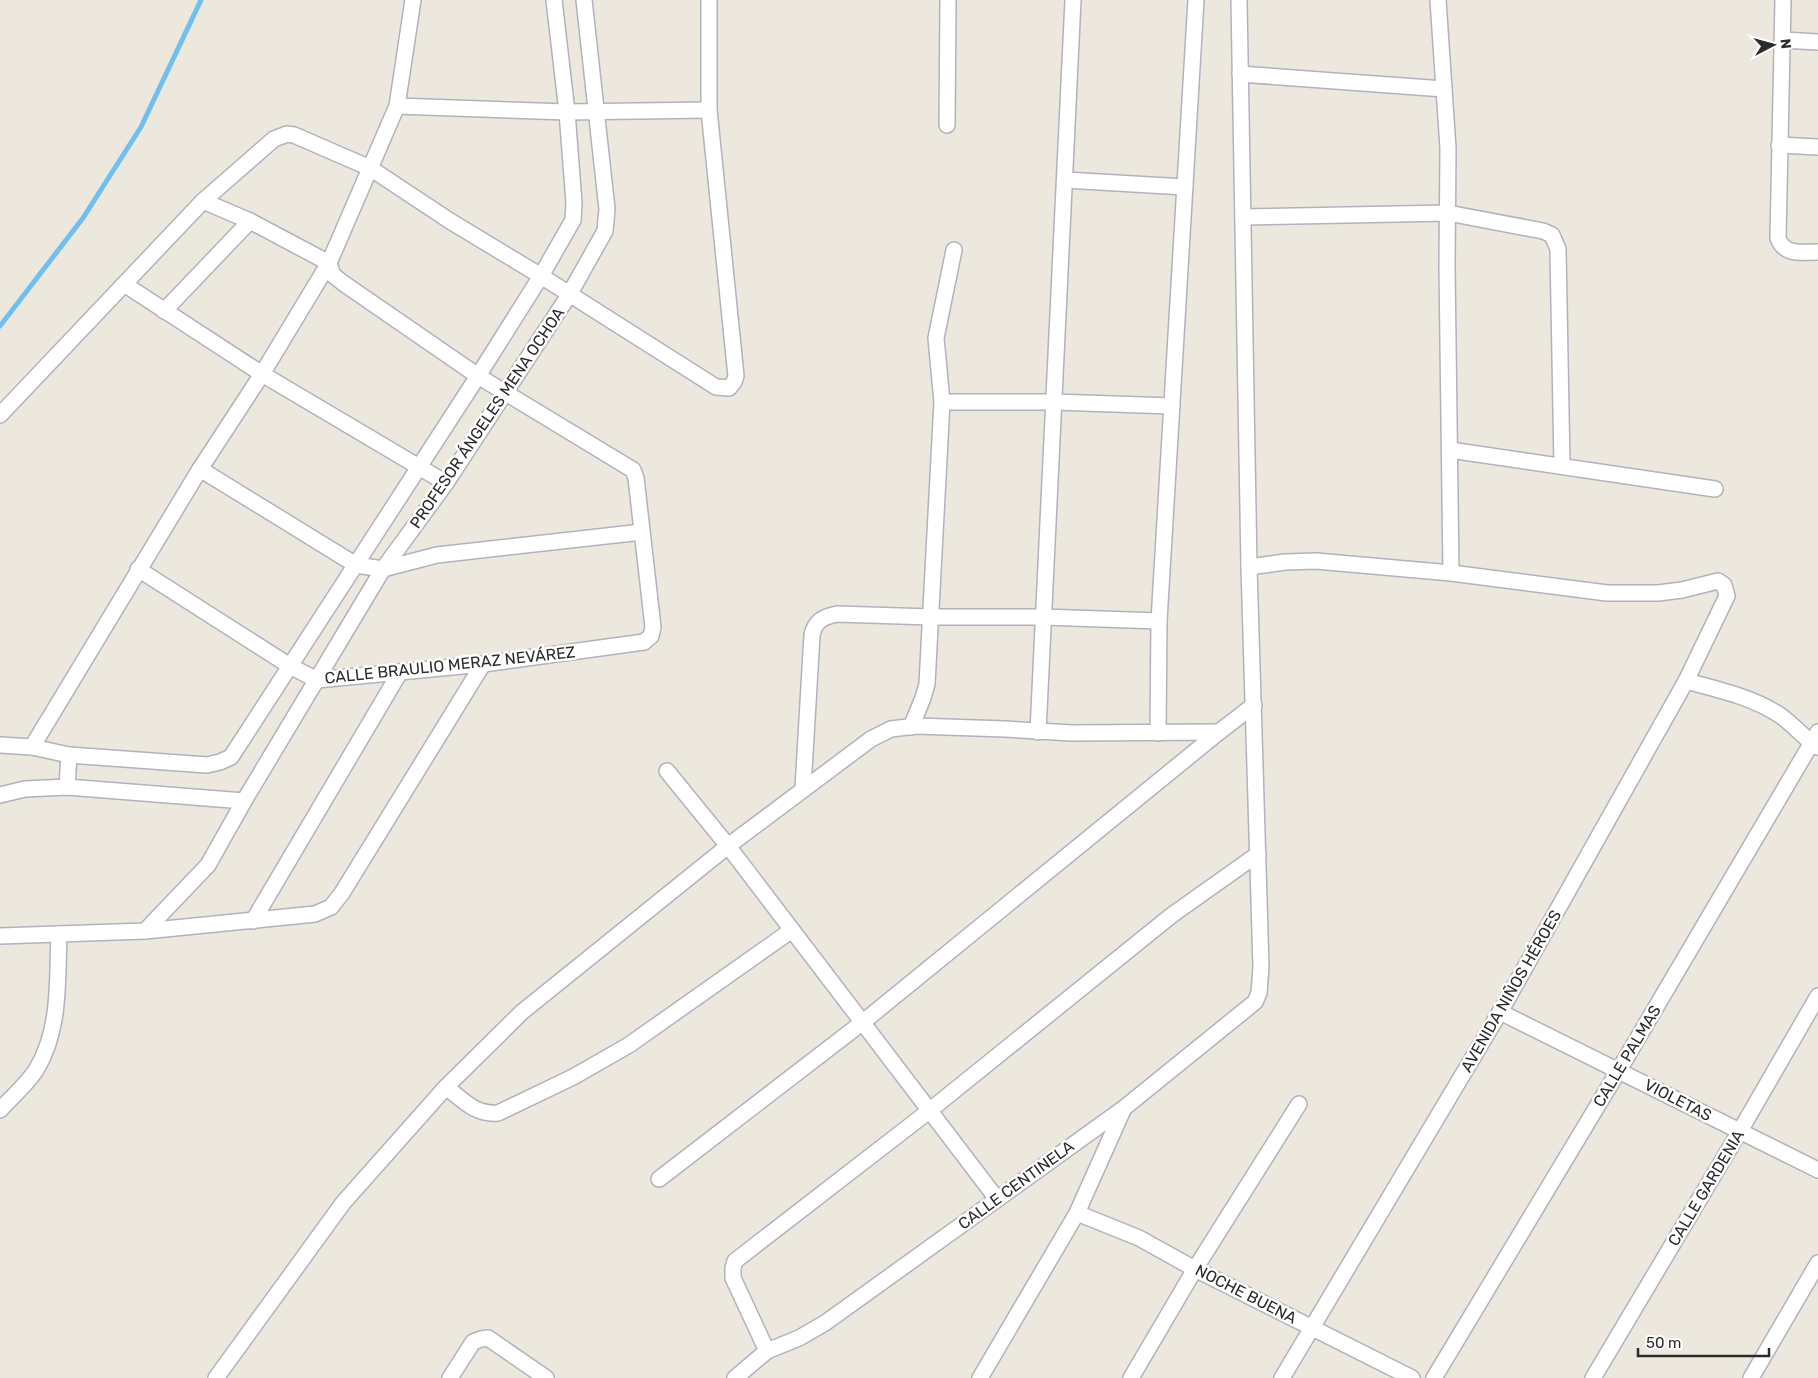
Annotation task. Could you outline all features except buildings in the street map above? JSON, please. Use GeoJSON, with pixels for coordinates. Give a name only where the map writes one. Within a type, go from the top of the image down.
{"type":"FeatureCollection","features":[{"type":"Feature","properties":{"kind":"street"},"geometry":{"type":"LineString","coordinates":[[32,747],[138,569],[262,374],[329,263],[397,106],[414,0]]}},
{"type":"Feature","properties":{"kind":"street","name":"PROFESOR ÁNGELES MENA OCHOA"},"geometry":{"type":"LineString","coordinates":[[69,755],[206,765],[220,762],[231,756],[478,376],[541,276],[573,220],[574,203],[567,112],[554,0]]}},
{"type":"Feature","properties":{"kind":"street","name":"PROFESOR ÁNGELES MENA OCHOA"},"geometry":{"type":"LineString","coordinates":[[145,931],[208,865],[383,569],[446,483],[569,295],[601,239],[607,221],[607,209],[584,0]]}},
{"type":"Feature","properties":{"kind":"street"},"geometry":{"type":"LineString","coordinates":[[0,415],[203,201],[274,139],[287,134],[294,135],[370,168],[450,221],[716,386],[723,388],[732,386],[736,376],[710,110],[709,0]]}},
{"type":"Feature","properties":{"kind":"street"},"geometry":{"type":"LineString","coordinates":[[947,125],[948,0]]}},
{"type":"Feature","properties":{"kind":"street"},"geometry":{"type":"LineString","coordinates":[[1038,732],[1073,0]]}},
{"type":"Feature","properties":{"kind":"street"},"geometry":{"type":"LineString","coordinates":[[1158,733],[1160,622],[1196,0]]}},
{"type":"Feature","properties":{"kind":"street"},"geometry":{"type":"LineString","coordinates":[[767,1351],[733,1278],[735,1261],[929,1111],[1172,914],[1258,854],[1249,567],[1239,0]]}},
{"type":"Feature","properties":{"kind":"street"},"geometry":{"type":"LineString","coordinates":[[1249,567],[1285,562],[1316,561],[1451,573],[1448,148],[1438,0]]}},
{"type":"Feature","properties":{"kind":"street"},"geometry":{"type":"LineString","coordinates":[[1783,0],[1778,145],[1778,238],[1780,245],[1785,250],[1792,252],[1818,252]]}},
{"type":"Feature","properties":{"kind":"street"},"geometry":{"type":"LineString","coordinates":[[1782,40],[1818,42]]}},
{"type":"Feature","properties":{"kind":"street"},"geometry":{"type":"LineString","coordinates":[[1240,74],[1444,89]]}},
{"type":"Feature","properties":{"kind":"street"},"geometry":{"type":"LineString","coordinates":[[397,106],[567,112],[710,110]]}},
{"type":"Feature","properties":{"kind":"street"},"geometry":{"type":"LineString","coordinates":[[1778,145],[1818,147]]}},
{"type":"Feature","properties":{"kind":"street"},"geometry":{"type":"LineString","coordinates":[[1065,180],[1185,187]]}},
{"type":"Feature","properties":{"kind":"street"},"geometry":{"type":"LineString","coordinates":[[200,469],[356,565],[383,569],[437,555],[642,532],[636,478],[633,470],[478,376],[333,275],[329,263],[250,221],[203,201]]}},
{"type":"Feature","properties":{"kind":"street"},"geometry":{"type":"LineString","coordinates":[[1243,217],[1448,213],[1543,231],[1552,236],[1558,249],[1562,466]]}},
{"type":"Feature","properties":{"kind":"street"},"geometry":{"type":"LineString","coordinates":[[164,311],[250,221]]}},
{"type":"Feature","properties":{"kind":"street"},"geometry":{"type":"LineString","coordinates":[[911,727],[923,698],[926,684],[942,402],[936,338],[954,250]]}},
{"type":"Feature","properties":{"kind":"street"},"geometry":{"type":"LineString","coordinates":[[124,284],[262,374],[446,483]]}},
{"type":"Feature","properties":{"kind":"street"},"geometry":{"type":"LineString","coordinates":[[942,402],[1054,402],[1172,406]]}},
{"type":"Feature","properties":{"kind":"street"},"geometry":{"type":"LineString","coordinates":[[1450,450],[1715,489]]}},
{"type":"Feature","properties":{"kind":"street","name":"CALLE BRAULIO MERAZ NEVÁREZ"},"geometry":{"type":"LineString","coordinates":[[138,569],[290,666],[317,680],[483,664],[644,642],[651,636],[653,626],[642,532]]}},
{"type":"Feature","properties":{"kind":"street","name":"AVENIDA NIÑOS HÉROES"},"geometry":{"type":"LineString","coordinates":[[1282,1378],[1500,1012],[1686,681],[1727,596],[1724,585],[1718,581],[1666,592],[1607,593],[1451,573]]}},
{"type":"Feature","properties":{"kind":"street"},"geometry":{"type":"LineString","coordinates":[[803,788],[812,635],[818,620],[837,614],[931,617],[1043,617],[1160,622]]}},
{"type":"Feature","properties":{"kind":"street"},"geometry":{"type":"LineString","coordinates":[[0,936],[145,931],[315,914],[331,907],[342,893],[483,664]]}},
{"type":"Feature","properties":{"kind":"street"},"geometry":{"type":"LineString","coordinates":[[253,921],[400,672]]}},
{"type":"Feature","properties":{"kind":"street"},"geometry":{"type":"LineString","coordinates":[[1686,681],[1763,705],[1816,741]]}},
{"type":"Feature","properties":{"kind":"street"},"geometry":{"type":"LineString","coordinates":[[659,1179],[863,1022],[1254,705]]}},
{"type":"Feature","properties":{"kind":"street"},"geometry":{"type":"LineString","coordinates":[[216,1378],[343,1204],[446,1087],[522,1012],[728,846],[803,788],[880,734],[891,729],[911,727],[1005,729],[1038,732],[1219,732]]}},
{"type":"Feature","properties":{"kind":"street","name":"CALLE PALMAS"},"geometry":{"type":"LineString","coordinates":[[1434,1378],[1816,741]]}},
{"type":"Feature","properties":{"kind":"street"},"geometry":{"type":"LineString","coordinates":[[0,745],[32,747],[69,755],[67,787]]}},
{"type":"Feature","properties":{"kind":"street"},"geometry":{"type":"LineString","coordinates":[[0,754],[16,746]]}},
{"type":"Feature","properties":{"kind":"street"},"geometry":{"type":"LineString","coordinates":[[667,771],[728,846],[998,1199]]}},
{"type":"Feature","properties":{"kind":"street"},"geometry":{"type":"LineString","coordinates":[[0,795],[24,789],[67,787],[244,802]]}},
{"type":"Feature","properties":{"kind":"street","name":"CALLE CENTINELA"},"geometry":{"type":"LineString","coordinates":[[735,1378],[767,1351],[817,1329],[1124,1108],[1255,1002],[1261,980],[1258,854]]}},
{"type":"Feature","properties":{"kind":"street"},"geometry":{"type":"LineString","coordinates":[[446,1087],[478,1112],[498,1113],[573,1077],[629,1045],[792,930]]}},
{"type":"Feature","properties":{"kind":"street"},"geometry":{"type":"LineString","coordinates":[[0,1110],[36,1070],[50,1040],[55,1019],[59,934]]}},
{"type":"Feature","properties":{"kind":"street","name":"CALLE GARDENIA"},"geometry":{"type":"LineString","coordinates":[[1593,1378],[1818,996]]}},
{"type":"Feature","properties":{"kind":"street","name":"VIOLETAS"},"geometry":{"type":"LineString","coordinates":[[1500,1012],[1818,1170]]}},
{"type":"Feature","properties":{"kind":"street"},"geometry":{"type":"LineString","coordinates":[[1131,1378],[1195,1268],[1299,1104]]}},
{"type":"Feature","properties":{"kind":"street"},"geometry":{"type":"LineString","coordinates":[[980,1378],[1077,1213],[1124,1108]]}},
{"type":"Feature","properties":{"kind":"street","name":"NOCHE BUENA"},"geometry":{"type":"LineString","coordinates":[[1077,1213],[1139,1238],[1412,1378]]}},
{"type":"Feature","properties":{"kind":"street"},"geometry":{"type":"LineString","coordinates":[[1752,1378],[1818,1263]]}},
{"type":"Feature","properties":{"kind":"street"},"geometry":{"type":"LineString","coordinates":[[450,1378],[473,1342],[488,1338],[546,1378]]}},
{"type":"Feature","properties":{"kind":"waterway"},"geometry":{"type":"LineString","coordinates":[[0,326],[83,218],[141,127],[201,0]]}}]}
